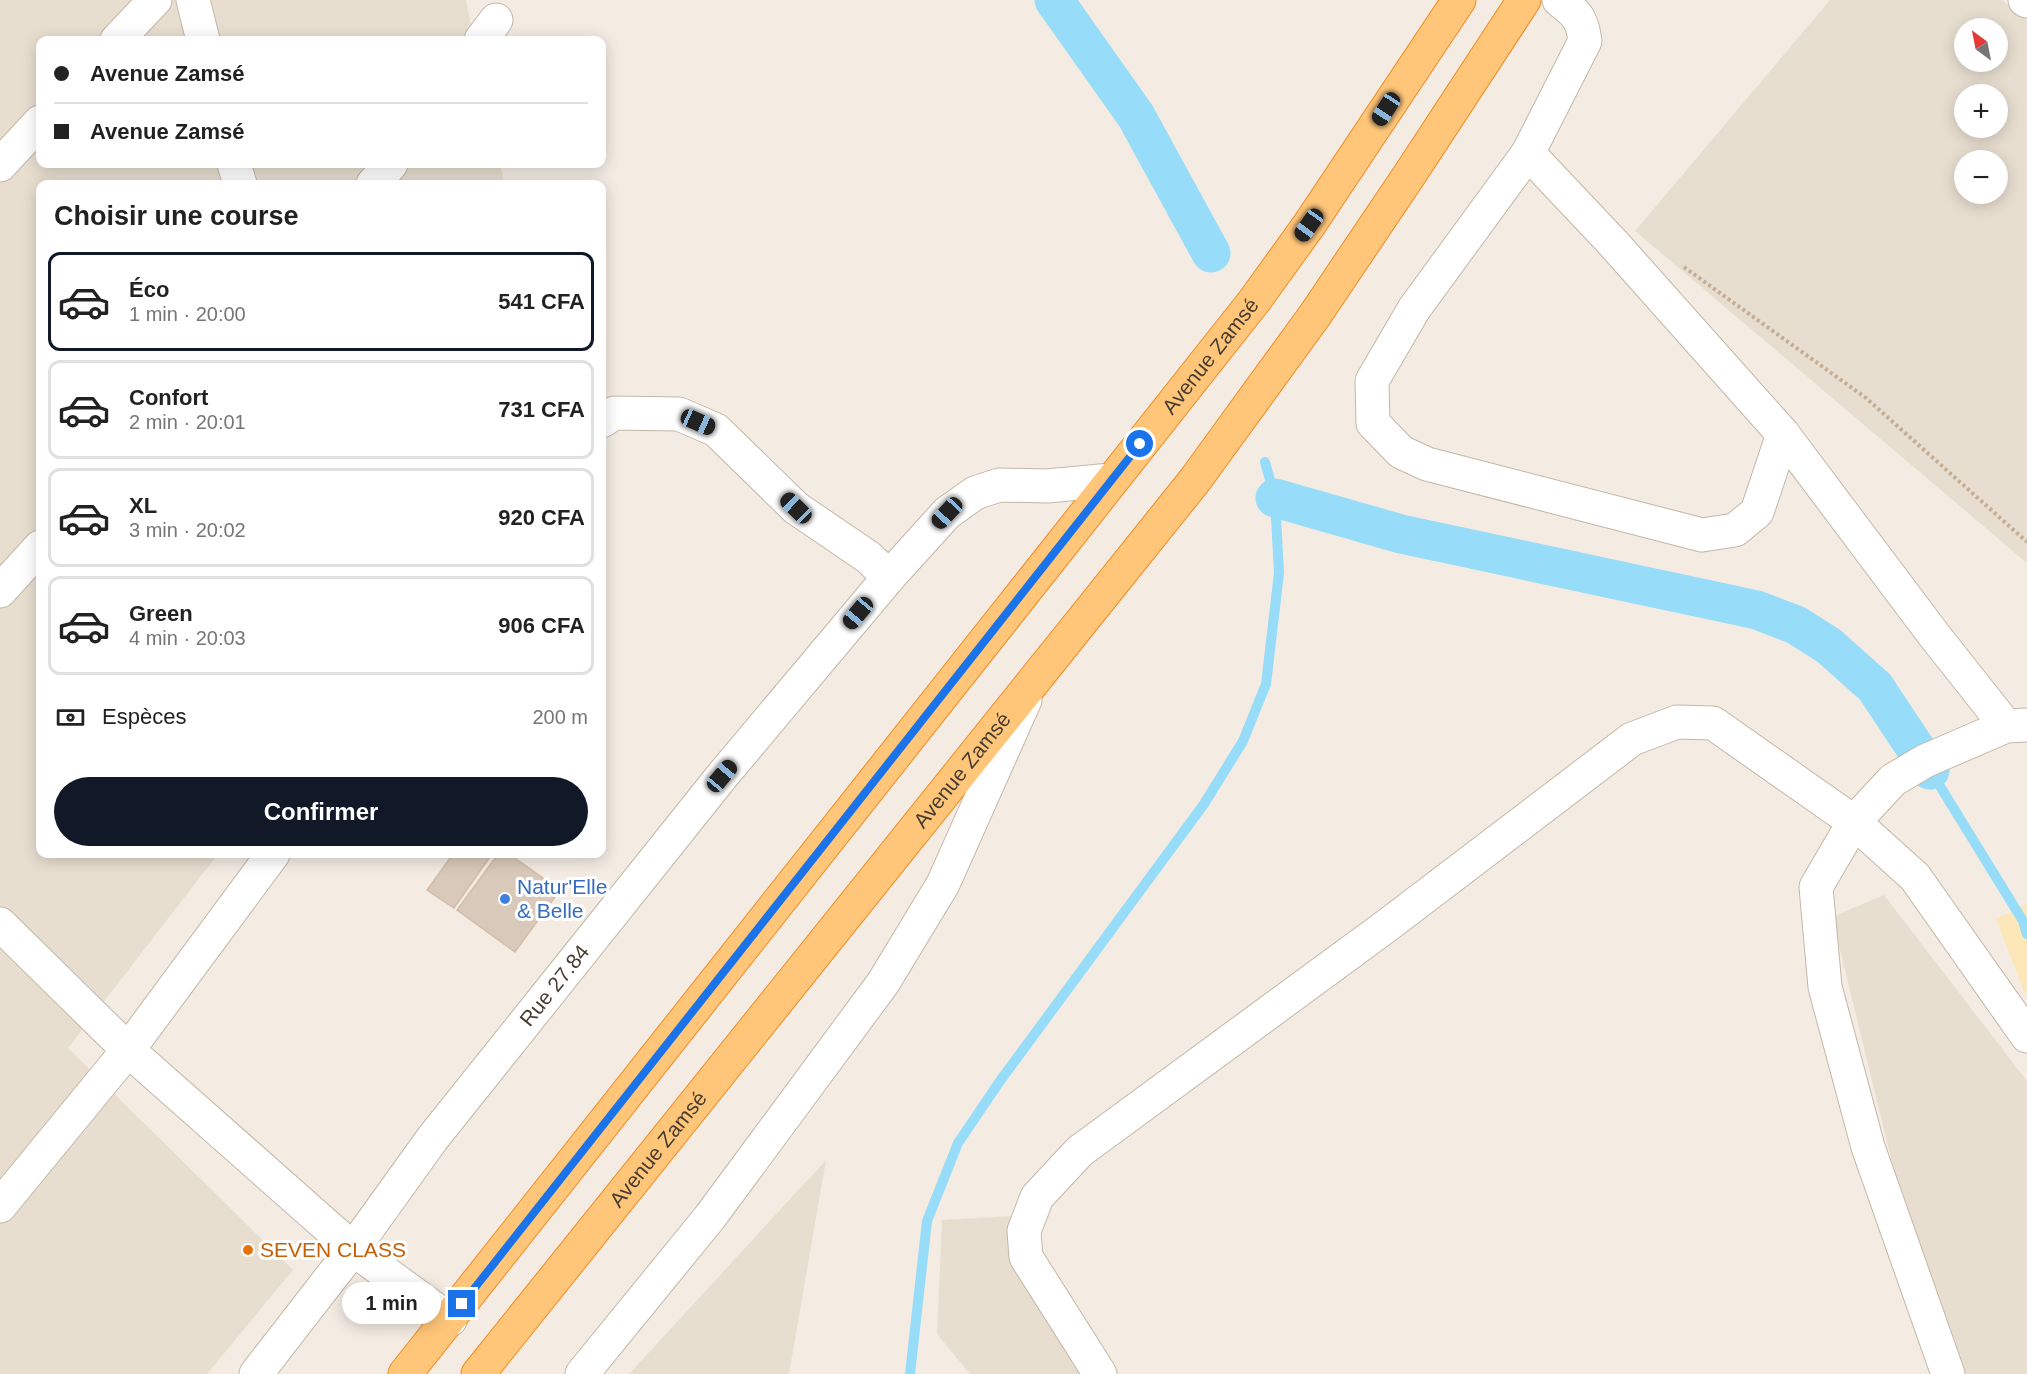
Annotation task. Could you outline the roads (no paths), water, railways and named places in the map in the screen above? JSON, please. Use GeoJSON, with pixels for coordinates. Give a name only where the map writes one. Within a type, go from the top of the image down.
{"type":"FeatureCollection","features":[{"type":"Feature","properties":{"kind":"highway","name":"Avenue Zamsé"},"geometry":{"type":"LineString","coordinates":[[405,1374],[1255,300],[1309,225],[1459,0]]}},
{"type":"Feature","properties":{"kind":"highway","name":"Avenue Zamsé"},"geometry":{"type":"LineString","coordinates":[[478,1374],[1195,480],[1308,324],[1524,0]]}},
{"type":"Feature","properties":{"kind":"street"},"geometry":{"type":"LineString","coordinates":[[121,36],[155,0]]}},
{"type":"Feature","properties":{"kind":"street"},"geometry":{"type":"LineString","coordinates":[[193,0],[202,36]]}},
{"type":"Feature","properties":{"kind":"street"},"geometry":{"type":"LineString","coordinates":[[1559,0],[1575,12],[1583,24],[1585,41],[1528,153],[1414,309],[1372,381],[1373,423],[1401,452],[1427,464],[1701,535],[1735,530],[1758,512],[1784,434]]}},
{"type":"Feature","properties":{"kind":"street"},"geometry":{"type":"LineString","coordinates":[[0,165],[36,126]]}},
{"type":"Feature","properties":{"kind":"street"},"geometry":{"type":"LineString","coordinates":[[1528,153],[1613,243],[1784,434],[1934,635],[2016,726],[1925,761],[1893,780],[1854,822],[1816,888],[1825,987],[1868,1147],[1948,1374]]}},
{"type":"Feature","properties":{"kind":"street"},"geometry":{"type":"LineString","coordinates":[[377,180],[387,168]]}},
{"type":"Feature","properties":{"kind":"street"},"geometry":{"type":"LineString","coordinates":[[606,418],[614,413],[679,414],[716,430],[796,508],[868,557],[889,577]]}},
{"type":"Feature","properties":{"kind":"street","name":"Rue 27.84"},"geometry":{"type":"LineString","coordinates":[[256,1374],[353,1249],[432,1139],[722,776],[889,577],[947,513],[975,493],[999,485],[1047,486],[1111,480]]}},
{"type":"Feature","properties":{"kind":"street"},"geometry":{"type":"LineString","coordinates":[[0,591],[36,551]]}},
{"type":"Feature","properties":{"kind":"street"},"geometry":{"type":"LineString","coordinates":[[582,1374],[710,1217],[883,983],[943,884],[1033,683]]}},
{"type":"Feature","properties":{"kind":"street"},"geometry":{"type":"LineString","coordinates":[[1100,1374],[1026,1257],[1024,1231],[1037,1197],[1080,1151],[1385,927],[1632,739],[1677,722],[1713,723],[1854,822],[1915,877],[2027,1036]]}},
{"type":"Feature","properties":{"kind":"street"},"geometry":{"type":"LineString","coordinates":[[0,1206],[128,1050],[270,858]]}},
{"type":"Feature","properties":{"kind":"street"},"geometry":{"type":"LineString","coordinates":[[0,924],[128,1050],[353,1249],[450,1320]]}},
{"type":"Feature","properties":{"kind":"waterway"},"geometry":{"type":"LineString","coordinates":[[1054,0],[1136,116],[1211,253]]}},
{"type":"Feature","properties":{"kind":"waterway"},"geometry":{"type":"LineString","coordinates":[[910,1374],[927,1221],[958,1143],[1000,1081],[1204,804],[1243,741],[1266,684],[1279,573],[1275,498],[1265,462]]}},
{"type":"Feature","properties":{"kind":"waterway"},"geometry":{"type":"LineString","coordinates":[[1275,498],[1401,534],[1757,610],[1796,625],[1829,646],[1875,687],[1930,770]]}},
{"type":"Feature","properties":{"kind":"waterway"},"geometry":{"type":"LineString","coordinates":[[1930,770],[2023,921],[2027,934]]}},
{"type":"Feature","properties":{"kind":"place","name":"Natur'Elle & Belle"},"geometry":{"type":"Point","coordinates":[505,899]}},
{"type":"Feature","properties":{"kind":"place","name":"SEVEN CLASS"},"geometry":{"type":"Point","coordinates":[248,1250]}}]}
